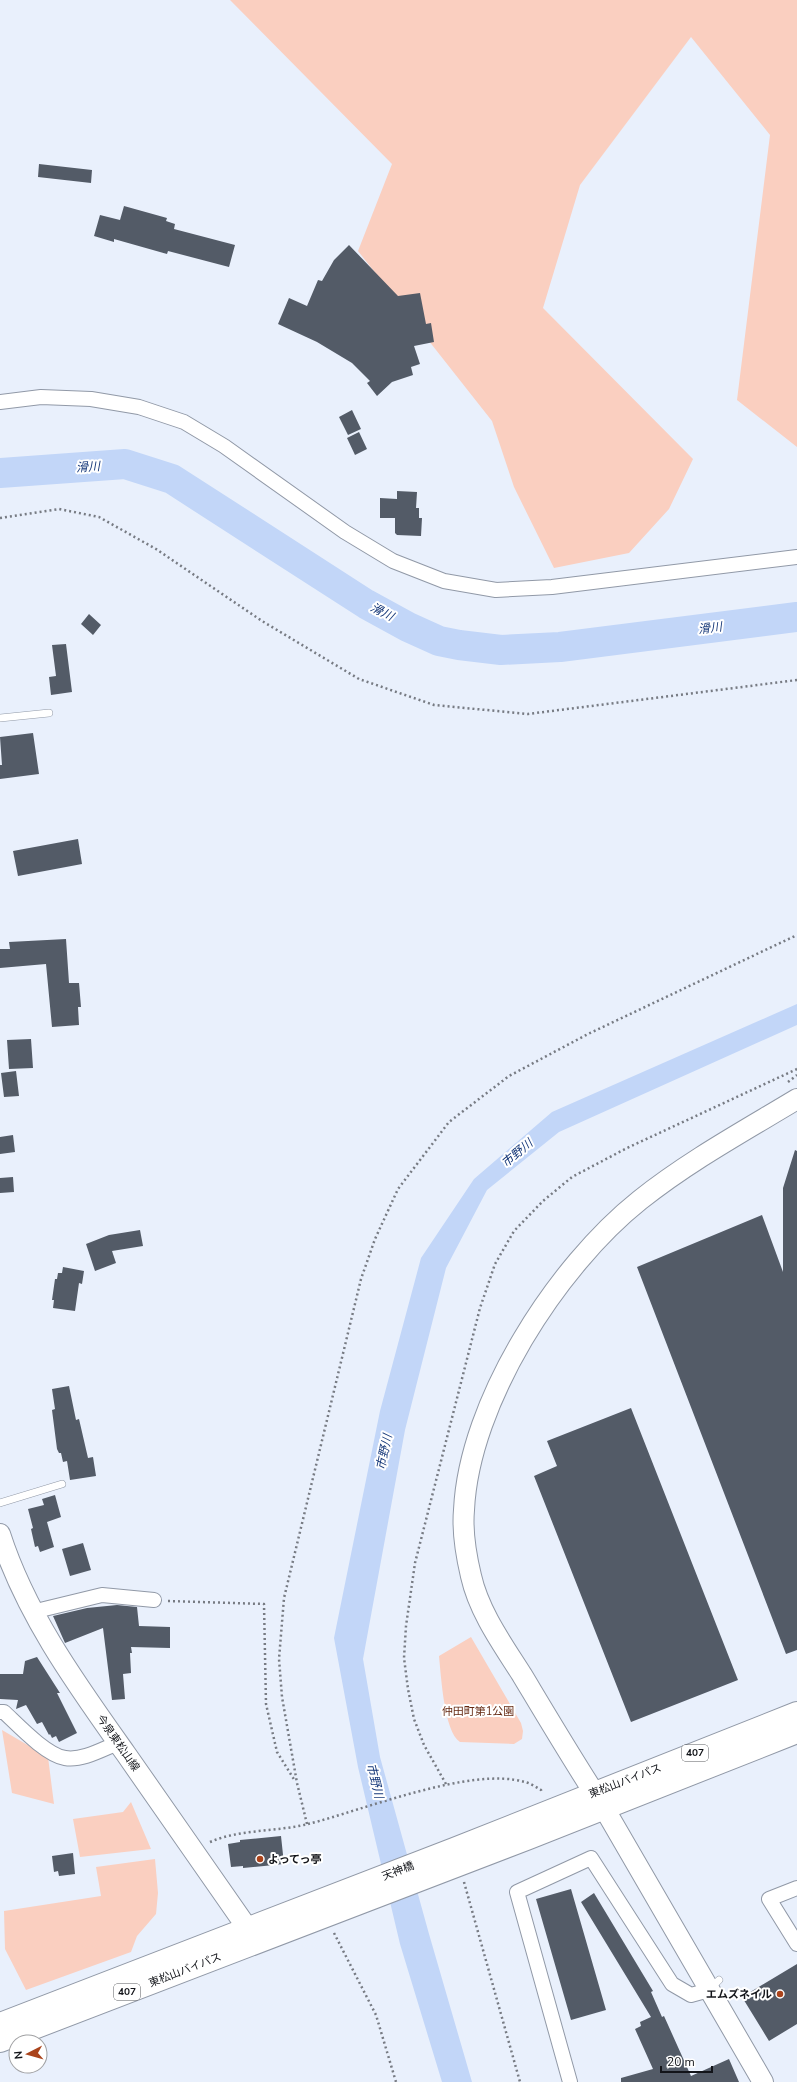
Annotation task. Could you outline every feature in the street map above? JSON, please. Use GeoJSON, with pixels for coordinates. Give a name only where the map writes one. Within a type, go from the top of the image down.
{"type":"FeatureCollection","features":[{"type":"Feature","properties":{"kind":"highway","name":"東松山バイパス"},"geometry":{"type":"LineString","coordinates":[[456,1857],[599,1800],[797,1713]]}},
{"type":"Feature","properties":{"kind":"highway","name":"東松山バイパス"},"geometry":{"type":"LineString","coordinates":[[599,1800],[797,1732]]}},
{"type":"Feature","properties":{"kind":"highway","name":"天神橋"},"geometry":{"type":"LineString","coordinates":[[345,1900],[456,1857]]}},
{"type":"Feature","properties":{"kind":"highway","name":"東松山バイパス"},"geometry":{"type":"LineString","coordinates":[[0,2024],[250,1936],[345,1900]]}},
{"type":"Feature","properties":{"kind":"highway","name":"東松山バイパス"},"geometry":{"type":"LineString","coordinates":[[0,2041],[250,1936],[327,1915],[345,1900]]}},
{"type":"Feature","properties":{"kind":"street"},"geometry":{"type":"LineString","coordinates":[[0,402],[41,397],[91,398],[139,407],[184,422],[224,446],[345,532],[393,561],[444,581],[496,590],[552,587],[797,558]]}},
{"type":"Feature","properties":{"kind":"street"},"geometry":{"type":"LineString","coordinates":[[763,2082],[714,1985],[508,1653],[484,1611],[471,1579],[465,1546],[463,1511],[468,1477],[477,1442],[507,1369],[542,1307],[600,1238],[638,1201],[683,1168],[797,1099]]}},
{"type":"Feature","properties":{"kind":"street","name":"今泉東松山線"},"geometry":{"type":"LineString","coordinates":[[0,1534],[9,1563],[32,1612],[81,1689],[250,1936]]}},
{"type":"Feature","properties":{"kind":"street"},"geometry":{"type":"LineString","coordinates":[[32,1612],[102,1595],[154,1600]]}},
{"type":"Feature","properties":{"kind":"street"},"geometry":{"type":"LineString","coordinates":[[0,1712],[4,1712],[50,1751],[65,1758],[89,1755],[118,1742]]}},
{"type":"Feature","properties":{"kind":"street"},"geometry":{"type":"LineString","coordinates":[[570,2082],[517,1892],[591,1858],[672,1984],[691,1995],[714,1985]]}},
{"type":"Feature","properties":{"kind":"street"},"geometry":{"type":"LineString","coordinates":[[797,1888],[769,1899],[797,1944]]}},
{"type":"Feature","properties":{"kind":"lane"},"geometry":{"type":"LineString","coordinates":[[0,718],[50,713]]}},
{"type":"Feature","properties":{"kind":"lane"},"geometry":{"type":"LineString","coordinates":[[0,1503],[62,1484]]}},
{"type":"Feature","properties":{"kind":"path"},"geometry":{"type":"LineString","coordinates":[[0,518],[59,509],[99,517],[156,549],[262,621],[359,680],[434,705],[528,714],[797,680]]}},
{"type":"Feature","properties":{"kind":"path"},"geometry":{"type":"LineString","coordinates":[[307,1824],[297,1783],[282,1697],[279,1659],[284,1598],[361,1279],[375,1239],[398,1189],[449,1122],[509,1076],[588,1034],[797,935]]}},
{"type":"Feature","properties":{"kind":"path"},"geometry":{"type":"LineString","coordinates":[[154,1600],[264,1604],[266,1704],[277,1752],[297,1783]]}},
{"type":"Feature","properties":{"kind":"path"},"geometry":{"type":"LineString","coordinates":[[193,1851],[211,1841],[266,1829],[312,1823],[446,1784],[496,1778],[525,1782],[541,1790],[543,1794]]}},
{"type":"Feature","properties":{"kind":"path"},"geometry":{"type":"LineString","coordinates":[[456,1857],[520,2082]]}},
{"type":"Feature","properties":{"kind":"path"},"geometry":{"type":"LineString","coordinates":[[327,1915],[376,2015],[396,2082]]}},
{"type":"Feature","properties":{"kind":"green space"},"geometry":{"type":"Polygon","coordinates":[[[230,0],[797,0],[797,447],[737,400],[770,135],[691,37],[580,185],[543,308],[693,459],[669,509],[629,553],[554,568],[514,487],[492,421],[358,251],[392,164],[230,0]]]}},
{"type":"Feature","properties":{"kind":"green space","name":"仲田町第1公園"},"geometry":{"type":"Polygon","coordinates":[[[471,1637],[521,1723],[523,1731],[522,1739],[514,1744],[460,1742],[450,1727],[444,1702],[439,1656],[471,1637]]]}},
{"type":"Feature","properties":{"kind":"green space"},"geometry":{"type":"Polygon","coordinates":[[[2,1730],[48,1757],[54,1804],[12,1793],[2,1730]]]}},
{"type":"Feature","properties":{"kind":"green space"},"geometry":{"type":"Polygon","coordinates":[[[131,1802],[151,1849],[80,1857],[73,1819],[123,1812],[131,1802]]]}},
{"type":"Feature","properties":{"kind":"green space"},"geometry":{"type":"Polygon","coordinates":[[[155,1859],[158,1893],[156,1914],[137,1936],[131,1952],[26,1990],[5,1949],[4,1911],[101,1896],[96,1867],[155,1859]]]}},
{"type":"Feature","properties":{"kind":"water","name":"市野川"},"geometry":{"type":"Polygon","coordinates":[[[797,1004],[797,1025],[559,1132],[487,1190],[446,1268],[405,1430],[363,1659],[380,1757],[472,2082],[442,2082],[400,1944],[358,1767],[334,1638],[380,1411],[421,1258],[474,1179],[552,1112],[797,1004]]]}},
{"type":"Feature","properties":{"kind":"building"},"geometry":{"type":"Polygon","coordinates":[[[39,164],[92,170],[91,183],[38,177],[39,164]]]}},
{"type":"Feature","properties":{"kind":"building"},"geometry":{"type":"Polygon","coordinates":[[[124,206],[167,218],[166,221],[175,224],[174,229],[235,245],[229,267],[168,251],[167,254],[114,239],[114,242],[94,236],[100,215],[120,220],[124,206]]]}},
{"type":"Feature","properties":{"kind":"building"},"geometry":{"type":"Polygon","coordinates":[[[349,245],[398,296],[420,293],[426,324],[431,323],[434,342],[414,346],[420,364],[411,367],[413,375],[392,382],[377,396],[367,383],[370,381],[352,363],[317,342],[278,324],[289,298],[307,306],[318,280],[322,281],[334,260],[349,245]]]}},
{"type":"Feature","properties":{"kind":"building"},"geometry":{"type":"Polygon","coordinates":[[[352,410],[361,429],[348,435],[339,417],[352,410]]]}},
{"type":"Feature","properties":{"kind":"building"},"geometry":{"type":"Polygon","coordinates":[[[359,432],[367,449],[355,455],[347,438],[359,432]]]}},
{"type":"Feature","properties":{"kind":"building"},"geometry":{"type":"Polygon","coordinates":[[[397,491],[417,492],[416,508],[419,508],[419,518],[422,518],[421,536],[397,535],[395,533],[395,518],[380,518],[380,498],[397,499],[397,491]]]}},
{"type":"Feature","properties":{"kind":"building"},"geometry":{"type":"Polygon","coordinates":[[[89,614],[101,625],[93,635],[81,624],[89,614]]]}},
{"type":"Feature","properties":{"kind":"building"},"geometry":{"type":"Polygon","coordinates":[[[66,644],[72,692],[51,695],[49,677],[56,676],[52,645],[66,644]]]}},
{"type":"Feature","properties":{"kind":"building"},"geometry":{"type":"Polygon","coordinates":[[[33,733],[39,774],[0,779],[0,765],[2,765],[0,737],[33,733]]]}},
{"type":"Feature","properties":{"kind":"building"},"geometry":{"type":"Polygon","coordinates":[[[78,839],[82,864],[18,876],[13,851],[78,839]]]}},
{"type":"Feature","properties":{"kind":"building"},"geometry":{"type":"Polygon","coordinates":[[[66,939],[69,983],[79,983],[81,1007],[78,1007],[79,1025],[52,1027],[46,964],[0,968],[0,949],[10,949],[9,942],[66,939]]]}},
{"type":"Feature","properties":{"kind":"building"},"geometry":{"type":"Polygon","coordinates":[[[31,1039],[33,1068],[9,1069],[7,1040],[31,1039]]]}},
{"type":"Feature","properties":{"kind":"building"},"geometry":{"type":"Polygon","coordinates":[[[16,1071],[19,1096],[4,1097],[1,1073],[16,1071]]]}},
{"type":"Feature","properties":{"kind":"building"},"geometry":{"type":"Polygon","coordinates":[[[13,1135],[15,1152],[0,1154],[0,1137],[13,1135]]]}},
{"type":"Feature","properties":{"kind":"building"},"geometry":{"type":"Polygon","coordinates":[[[795,1150],[797,1151],[797,1650],[786,1654],[637,1267],[762,1215],[783,1272],[783,1188],[795,1150]]]}},
{"type":"Feature","properties":{"kind":"building"},"geometry":{"type":"Polygon","coordinates":[[[13,1177],[14,1192],[0,1193],[0,1178],[13,1177]]]}},
{"type":"Feature","properties":{"kind":"building"},"geometry":{"type":"Polygon","coordinates":[[[140,1230],[143,1246],[112,1251],[116,1263],[95,1271],[86,1244],[109,1235],[140,1230]]]}},
{"type":"Feature","properties":{"kind":"building"},"geometry":{"type":"Polygon","coordinates":[[[63,1267],[84,1271],[82,1284],[79,1283],[75,1311],[53,1308],[54,1300],[52,1300],[55,1279],[57,1279],[58,1273],[62,1273],[63,1267]]]}},
{"type":"Feature","properties":{"kind":"building"},"geometry":{"type":"Polygon","coordinates":[[[69,1386],[76,1420],[79,1419],[88,1458],[93,1457],[96,1476],[70,1480],[67,1461],[63,1462],[61,1453],[59,1453],[57,1449],[52,1410],[55,1409],[52,1389],[69,1386]]]}},
{"type":"Feature","properties":{"kind":"building"},"geometry":{"type":"Polygon","coordinates":[[[631,1408],[738,1680],[631,1722],[534,1476],[557,1466],[547,1441],[631,1408]]]}},
{"type":"Feature","properties":{"kind":"building"},"geometry":{"type":"Polygon","coordinates":[[[55,1495],[61,1517],[47,1522],[54,1547],[40,1552],[38,1546],[35,1547],[31,1529],[33,1528],[28,1509],[44,1505],[42,1499],[55,1495]]]}},
{"type":"Feature","properties":{"kind":"building"},"geometry":{"type":"Polygon","coordinates":[[[83,1543],[91,1570],[70,1576],[62,1549],[83,1543]]]}},
{"type":"Feature","properties":{"kind":"building"},"geometry":{"type":"Polygon","coordinates":[[[117,1605],[137,1607],[139,1626],[170,1627],[170,1648],[131,1647],[131,1673],[123,1674],[125,1699],[112,1700],[103,1628],[65,1643],[53,1616],[87,1608],[117,1605]]]}},
{"type":"Feature","properties":{"kind":"building"},"geometry":{"type":"Polygon","coordinates":[[[37,1657],[60,1693],[57,1693],[77,1733],[59,1742],[56,1736],[52,1738],[50,1734],[49,1735],[42,1722],[37,1724],[26,1705],[16,1709],[18,1700],[0,1699],[0,1674],[23,1674],[25,1661],[37,1657]]]}},
{"type":"Feature","properties":{"kind":"building"},"geometry":{"type":"Polygon","coordinates":[[[281,1836],[284,1864],[243,1868],[243,1866],[231,1867],[228,1844],[240,1842],[240,1840],[281,1836]]]}},
{"type":"Feature","properties":{"kind":"building"},"geometry":{"type":"Polygon","coordinates":[[[73,1853],[75,1874],[59,1876],[58,1871],[54,1872],[52,1856],[73,1853]]]}},
{"type":"Feature","properties":{"kind":"building"},"geometry":{"type":"Polygon","coordinates":[[[571,1889],[606,2010],[571,2020],[536,1899],[571,1889]]]}},
{"type":"Feature","properties":{"kind":"building"},"geometry":{"type":"Polygon","coordinates":[[[594,1893],[653,1991],[651,1992],[662,2017],[664,2016],[691,2076],[729,2059],[739,2082],[621,2082],[621,2078],[653,2069],[635,2029],[641,2026],[640,2022],[651,2017],[581,1902],[594,1893]]]}},
{"type":"Feature","properties":{"kind":"building"},"geometry":{"type":"Polygon","coordinates":[[[797,1964],[797,2024],[769,2041],[742,1997],[797,1964]]]}},
{"type":"Feature","properties":{"kind":"waterway","name":"滑川"},"geometry":{"type":"LineString","coordinates":[[0,473],[125,464],[172,479],[366,604],[408,627],[439,641],[459,645],[501,650],[560,647],[797,617]]}},
{"type":"Feature","properties":{"kind":"place","name":"よってっ亭"},"geometry":{"type":"Point","coordinates":[260,1859]}},
{"type":"Feature","properties":{"kind":"place","name":"エムズネイル"},"geometry":{"type":"Point","coordinates":[780,1994]}}]}
